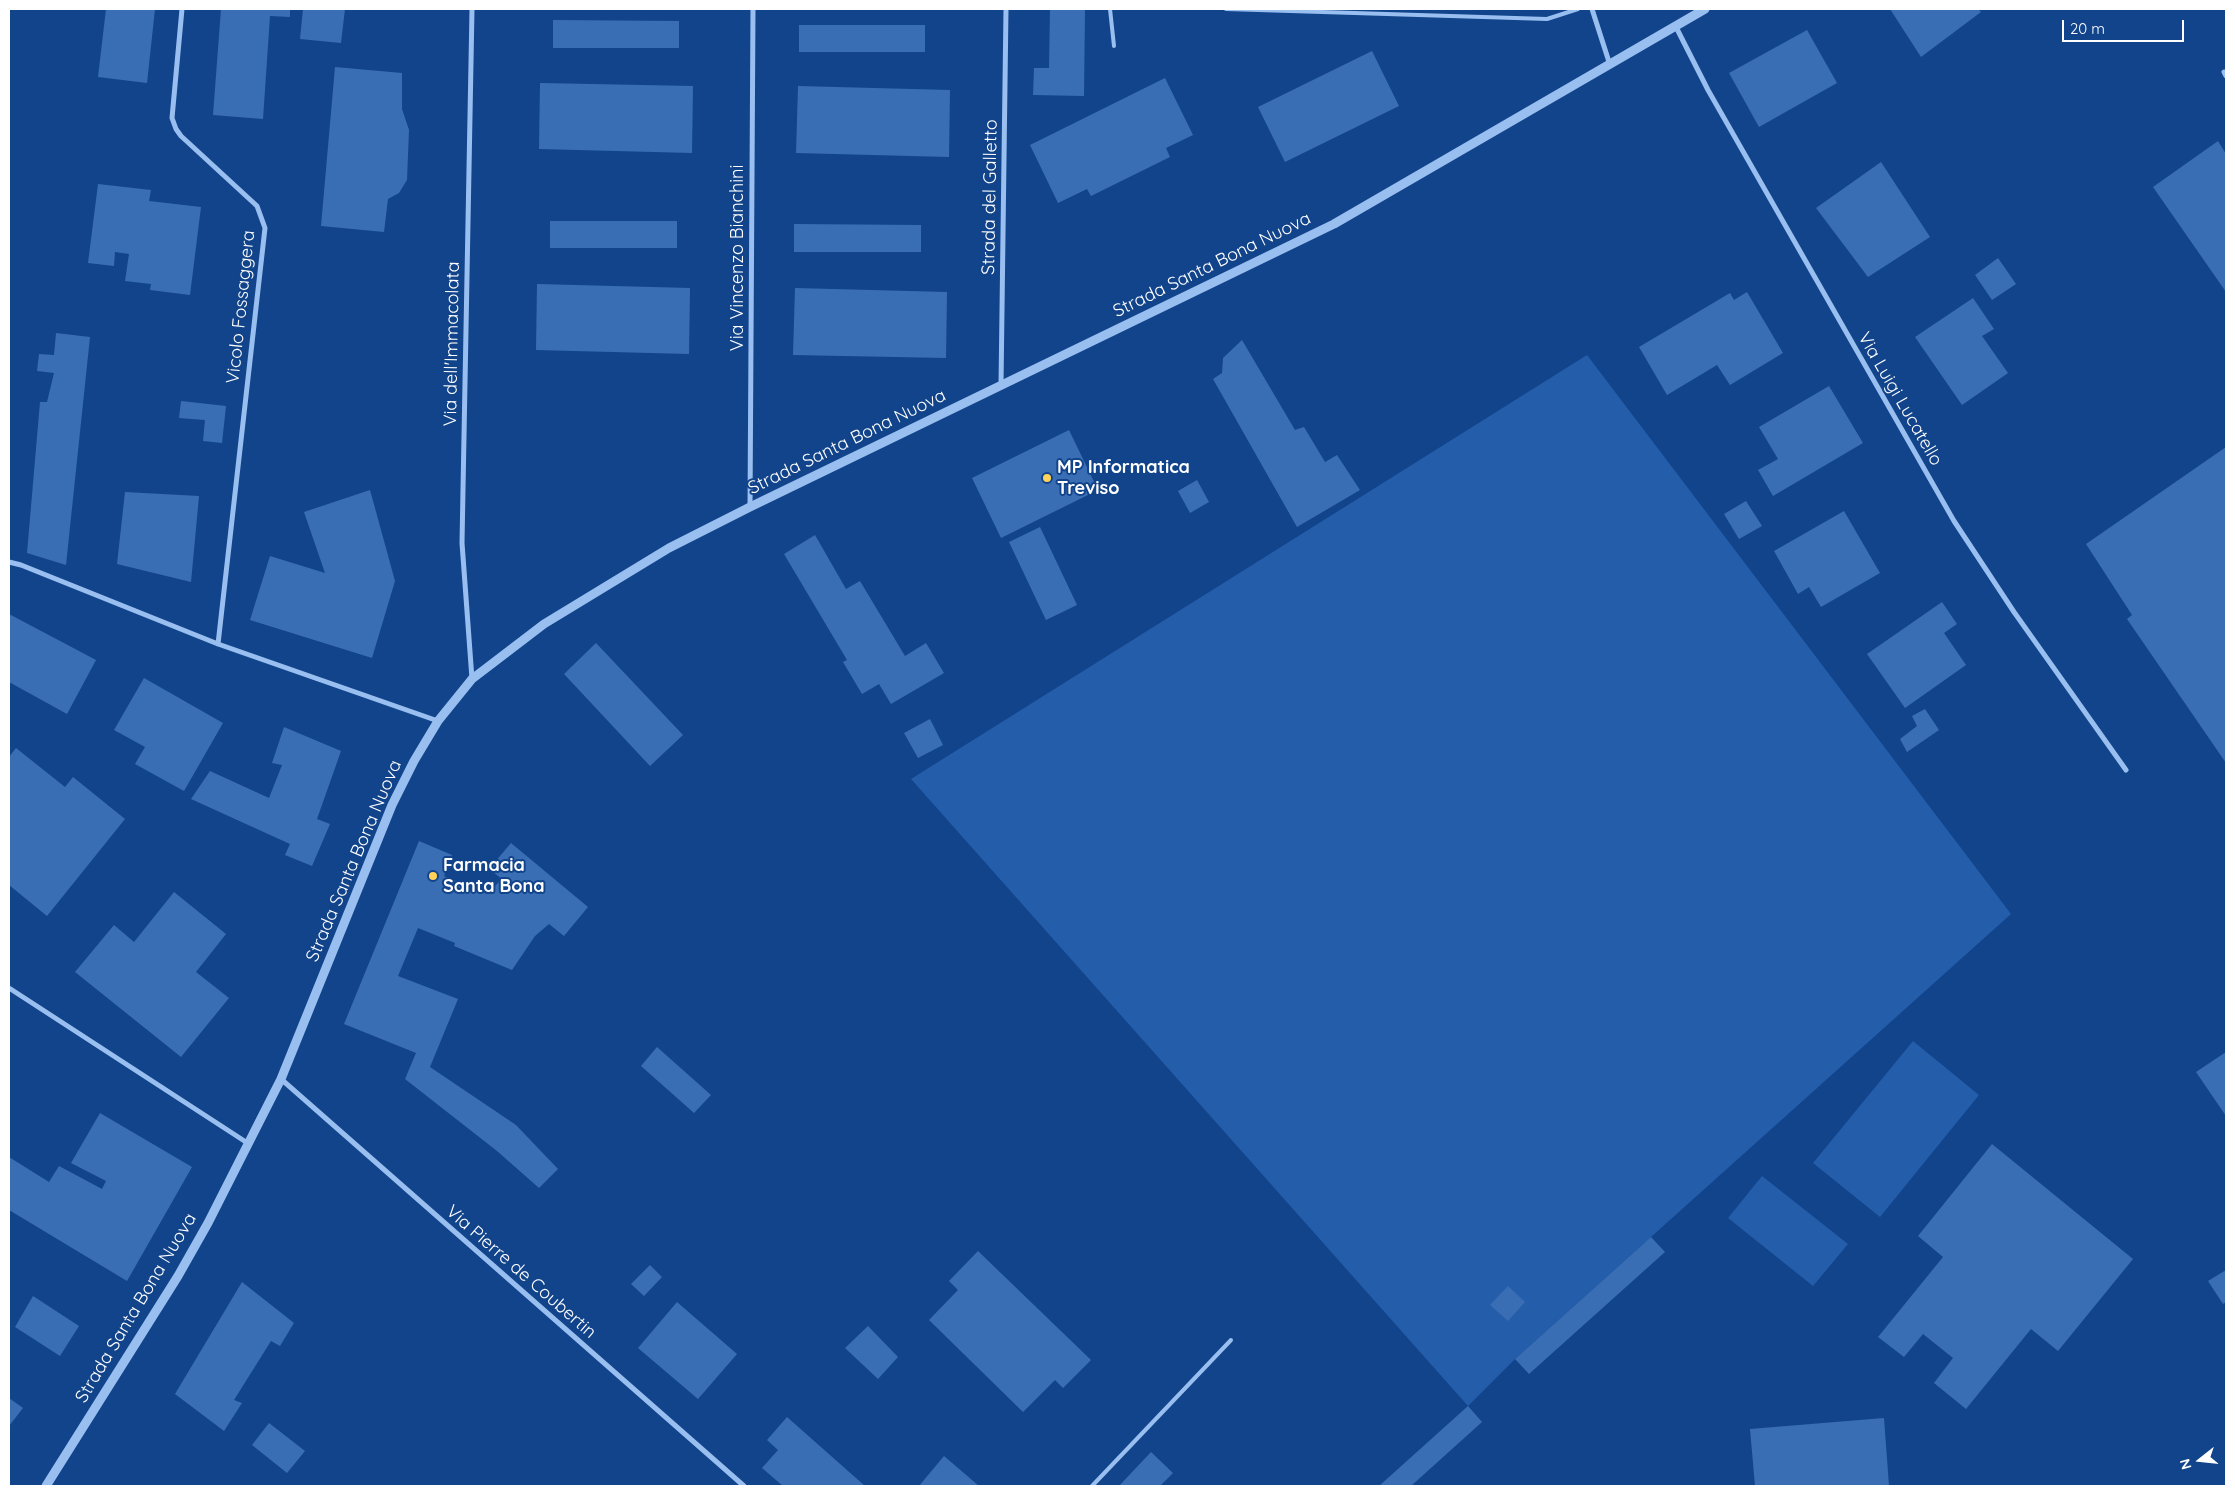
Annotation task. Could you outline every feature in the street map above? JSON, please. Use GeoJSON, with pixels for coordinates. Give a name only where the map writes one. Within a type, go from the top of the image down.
{"type":"FeatureCollection","features":[{"type":"Feature","properties":{"kind":"street","name":"Vicolo Fossaggera"},"geometry":{"type":"LineString","coordinates":[[182,9],[172,118],[176,129],[181,136],[257,206],[264,228],[218,644]]}},
{"type":"Feature","properties":{"kind":"street","name":"Via dell'Immacolata"},"geometry":{"type":"LineString","coordinates":[[472,9],[462,543],[472,679]]}},
{"type":"Feature","properties":{"kind":"street","name":"Via Vincenzo Bianchini"},"geometry":{"type":"LineString","coordinates":[[750,507],[753,9]]}},
{"type":"Feature","properties":{"kind":"street","name":"Strada del Galletto"},"geometry":{"type":"LineString","coordinates":[[1001,386],[1006,9]]}},
{"type":"Feature","properties":{"kind":"street"},"geometry":{"type":"LineString","coordinates":[[1592,9],[1610,65]]}},
{"type":"Feature","properties":{"kind":"street","name":"Strada Santa Bona Nuova"},"geometry":{"type":"LineString","coordinates":[[46,1486],[178,1276],[249,1144],[281,1079],[392,805],[438,721],[472,679],[513,646],[576,603],[669,548],[1334,224],[1704,9]]}},
{"type":"Feature","properties":{"kind":"street","name":"Via Luigi Lucatello"},"geometry":{"type":"LineString","coordinates":[[1676,27],[1708,90],[1954,521],[2014,612],[2126,770]]}},
{"type":"Feature","properties":{"kind":"street"},"geometry":{"type":"LineString","coordinates":[[9,562],[21,565],[218,644],[438,721]]}},
{"type":"Feature","properties":{"kind":"street"},"geometry":{"type":"LineString","coordinates":[[9,988],[249,1144]]}},
{"type":"Feature","properties":{"kind":"street","name":"Via Pierre de Coubertin"},"geometry":{"type":"LineString","coordinates":[[281,1079],[744,1486]]}},
{"type":"Feature","properties":{"kind":"lane"},"geometry":{"type":"LineString","coordinates":[[1110,9],[1114,46]]}},
{"type":"Feature","properties":{"kind":"lane"},"geometry":{"type":"LineString","coordinates":[[1226,9],[1547,18],[1578,9]]}},
{"type":"Feature","properties":{"kind":"lane"},"geometry":{"type":"LineString","coordinates":[[1092,1486],[1231,1340]]}},
{"type":"Feature","properties":{"kind":"shaded area"},"geometry":{"type":"Polygon","coordinates":[[[1587,355],[2011,914],[1515,1359],[1468,1406],[911,779],[1587,355]]]}},
{"type":"Feature","properties":{"kind":"shaded area"},"geometry":{"type":"Polygon","coordinates":[[[1913,1041],[1979,1095],[1880,1217],[1813,1163],[1913,1041]]]}},
{"type":"Feature","properties":{"kind":"shaded area"},"geometry":{"type":"Polygon","coordinates":[[[1762,1176],[1848,1244],[1813,1286],[1728,1218],[1762,1176]]]}},
{"type":"Feature","properties":{"kind":"building"},"geometry":{"type":"Polygon","coordinates":[[[106,9],[155,9],[147,83],[98,77],[106,9]]]}},
{"type":"Feature","properties":{"kind":"building"},"geometry":{"type":"Polygon","coordinates":[[[221,9],[290,9],[290,17],[270,16],[263,119],[213,115],[221,9]]]}},
{"type":"Feature","properties":{"kind":"building"},"geometry":{"type":"Polygon","coordinates":[[[303,9],[345,9],[341,43],[300,39],[303,9]]]}},
{"type":"Feature","properties":{"kind":"building"},"geometry":{"type":"Polygon","coordinates":[[[1050,9],[1085,9],[1084,96],[1033,95],[1034,68],[1049,68],[1050,9]]]}},
{"type":"Feature","properties":{"kind":"building"},"geometry":{"type":"Polygon","coordinates":[[[1890,9],[1978,9],[1981,12],[1921,57],[1890,9]]]}},
{"type":"Feature","properties":{"kind":"building"},"geometry":{"type":"Polygon","coordinates":[[[553,20],[679,21],[679,48],[553,48],[553,20]]]}},
{"type":"Feature","properties":{"kind":"building"},"geometry":{"type":"Polygon","coordinates":[[[799,25],[925,25],[925,52],[799,52],[799,25]]]}},
{"type":"Feature","properties":{"kind":"building"},"geometry":{"type":"Polygon","coordinates":[[[1807,30],[1837,83],[1759,127],[1729,73],[1807,30]]]}},
{"type":"Feature","properties":{"kind":"building"},"geometry":{"type":"Polygon","coordinates":[[[1372,51],[1399,106],[1285,162],[1258,107],[1372,51]]]}},
{"type":"Feature","properties":{"kind":"building"},"geometry":{"type":"Polygon","coordinates":[[[335,67],[402,73],[402,109],[409,130],[407,180],[399,193],[388,199],[384,232],[321,226],[335,67]]]}},
{"type":"Feature","properties":{"kind":"building"},"geometry":{"type":"Polygon","coordinates":[[[1165,78],[1193,135],[1166,148],[1170,157],[1091,196],[1087,189],[1058,203],[1030,145],[1165,78]]]}},
{"type":"Feature","properties":{"kind":"building"},"geometry":{"type":"Polygon","coordinates":[[[540,83],[693,86],[692,153],[539,149],[540,83]]]}},
{"type":"Feature","properties":{"kind":"building"},"geometry":{"type":"Polygon","coordinates":[[[798,86],[950,90],[949,157],[796,153],[798,86]]]}},
{"type":"Feature","properties":{"kind":"building"},"geometry":{"type":"Polygon","coordinates":[[[2218,141],[2226,154],[2226,292],[2153,187],[2218,141]]]}},
{"type":"Feature","properties":{"kind":"building"},"geometry":{"type":"Polygon","coordinates":[[[1881,162],[1930,237],[1868,277],[1816,208],[1881,162]]]}},
{"type":"Feature","properties":{"kind":"building"},"geometry":{"type":"Polygon","coordinates":[[[98,184],[151,190],[149,201],[201,207],[190,295],[150,290],[151,284],[125,281],[129,254],[115,252],[114,266],[88,263],[98,184]]]}},
{"type":"Feature","properties":{"kind":"building"},"geometry":{"type":"Polygon","coordinates":[[[550,221],[677,221],[677,248],[550,248],[550,221]]]}},
{"type":"Feature","properties":{"kind":"building"},"geometry":{"type":"Polygon","coordinates":[[[794,224],[921,225],[921,252],[794,252],[794,224]]]}},
{"type":"Feature","properties":{"kind":"building"},"geometry":{"type":"Polygon","coordinates":[[[1998,258],[2016,284],[1992,300],[1975,275],[1998,258]]]}},
{"type":"Feature","properties":{"kind":"building"},"geometry":{"type":"Polygon","coordinates":[[[537,284],[690,288],[689,354],[536,350],[537,284]]]}},
{"type":"Feature","properties":{"kind":"building"},"geometry":{"type":"Polygon","coordinates":[[[795,288],[947,292],[946,358],[793,355],[795,288]]]}},
{"type":"Feature","properties":{"kind":"building"},"geometry":{"type":"Polygon","coordinates":[[[1747,292],[1783,353],[1730,385],[1717,365],[1667,395],[1639,347],[1730,293],[1734,300],[1747,292]]]}},
{"type":"Feature","properties":{"kind":"building"},"geometry":{"type":"Polygon","coordinates":[[[1973,298],[1994,329],[1982,336],[2008,373],[1962,405],[1915,337],[1973,298]]]}},
{"type":"Feature","properties":{"kind":"building"},"geometry":{"type":"Polygon","coordinates":[[[56,333],[90,337],[66,565],[27,553],[40,402],[47,402],[54,373],[37,371],[39,354],[54,355],[56,333]]]}},
{"type":"Feature","properties":{"kind":"building"},"geometry":{"type":"Polygon","coordinates":[[[1242,340],[1295,430],[1304,427],[1325,462],[1337,455],[1360,490],[1297,527],[1213,379],[1222,373],[1223,358],[1242,340]]]}},
{"type":"Feature","properties":{"kind":"building"},"geometry":{"type":"Polygon","coordinates":[[[1829,386],[1863,443],[1773,496],[1758,470],[1778,459],[1759,427],[1829,386]]]}},
{"type":"Feature","properties":{"kind":"building"},"geometry":{"type":"Polygon","coordinates":[[[181,401],[226,406],[222,443],[203,441],[205,420],[179,418],[181,401]]]}},
{"type":"Feature","properties":{"kind":"building"},"geometry":{"type":"Polygon","coordinates":[[[1069,430],[1098,490],[1001,538],[972,478],[1069,430]]]}},
{"type":"Feature","properties":{"kind":"building"},"geometry":{"type":"Polygon","coordinates":[[[2226,447],[2226,763],[2127,619],[2132,615],[2086,544],[2226,447]]]}},
{"type":"Feature","properties":{"kind":"building"},"geometry":{"type":"Polygon","coordinates":[[[1197,480],[1209,502],[1190,513],[1178,491],[1197,480]]]}},
{"type":"Feature","properties":{"kind":"building"},"geometry":{"type":"Polygon","coordinates":[[[370,490],[395,581],[372,658],[250,620],[270,556],[325,573],[304,512],[370,490]]]}},
{"type":"Feature","properties":{"kind":"building"},"geometry":{"type":"Polygon","coordinates":[[[125,492],[199,496],[191,582],[117,564],[125,492]]]}},
{"type":"Feature","properties":{"kind":"building"},"geometry":{"type":"Polygon","coordinates":[[[1746,501],[1762,526],[1739,539],[1724,514],[1746,501]]]}},
{"type":"Feature","properties":{"kind":"building"},"geometry":{"type":"Polygon","coordinates":[[[1844,511],[1880,573],[1821,607],[1809,587],[1798,594],[1774,551],[1844,511]]]}},
{"type":"Feature","properties":{"kind":"building"},"geometry":{"type":"Polygon","coordinates":[[[1040,527],[1077,605],[1046,620],[1009,542],[1040,527]]]}},
{"type":"Feature","properties":{"kind":"building"},"geometry":{"type":"Polygon","coordinates":[[[815,535],[846,589],[860,581],[905,656],[926,643],[944,673],[891,704],[879,684],[862,694],[843,662],[847,660],[784,554],[815,535]]]}},
{"type":"Feature","properties":{"kind":"building"},"geometry":{"type":"Polygon","coordinates":[[[1942,602],[1957,624],[1944,633],[1966,665],[1905,708],[1867,654],[1942,602]]]}},
{"type":"Feature","properties":{"kind":"building"},"geometry":{"type":"Polygon","coordinates":[[[9,614],[96,660],[67,714],[9,682],[9,614]]]}},
{"type":"Feature","properties":{"kind":"building"},"geometry":{"type":"Polygon","coordinates":[[[596,643],[683,735],[650,766],[564,674],[596,643]]]}},
{"type":"Feature","properties":{"kind":"building"},"geometry":{"type":"Polygon","coordinates":[[[144,678],[223,723],[184,791],[135,764],[145,747],[114,730],[144,678]]]}},
{"type":"Feature","properties":{"kind":"building"},"geometry":{"type":"Polygon","coordinates":[[[1925,709],[1939,730],[1907,752],[1900,739],[1917,726],[1912,716],[1925,709]]]}},
{"type":"Feature","properties":{"kind":"building"},"geometry":{"type":"Polygon","coordinates":[[[930,719],[943,745],[918,758],[904,733],[930,719]]]}},
{"type":"Feature","properties":{"kind":"building"},"geometry":{"type":"Polygon","coordinates":[[[284,727],[341,751],[317,819],[330,824],[312,866],[285,855],[290,844],[191,799],[210,771],[269,798],[282,765],[272,763],[284,727]]]}},
{"type":"Feature","properties":{"kind":"building"},"geometry":{"type":"Polygon","coordinates":[[[16,748],[65,787],[73,777],[125,819],[47,916],[9,885],[9,757],[16,748]]]}},
{"type":"Feature","properties":{"kind":"building"},"geometry":{"type":"Polygon","coordinates":[[[419,841],[452,855],[444,876],[487,894],[502,879],[489,869],[511,843],[588,907],[564,936],[549,924],[535,936],[512,970],[454,946],[455,943],[418,928],[398,976],[458,999],[430,1067],[516,1125],[558,1169],[539,1188],[497,1151],[405,1079],[416,1053],[344,1024],[419,841]]]}},
{"type":"Feature","properties":{"kind":"building"},"geometry":{"type":"Polygon","coordinates":[[[174,892],[226,934],[196,972],[229,998],[181,1057],[75,972],[114,925],[134,942],[174,892]]]}},
{"type":"Feature","properties":{"kind":"building"},"geometry":{"type":"Polygon","coordinates":[[[657,1047],[711,1095],[694,1113],[641,1066],[657,1047]]]}},
{"type":"Feature","properties":{"kind":"building"},"geometry":{"type":"Polygon","coordinates":[[[2226,1052],[2226,1116],[2196,1072],[2226,1052]]]}},
{"type":"Feature","properties":{"kind":"building"},"geometry":{"type":"Polygon","coordinates":[[[100,1113],[192,1167],[127,1281],[9,1210],[9,1157],[49,1182],[59,1166],[102,1189],[106,1181],[71,1163],[100,1113]]]}},
{"type":"Feature","properties":{"kind":"building"},"geometry":{"type":"Polygon","coordinates":[[[1992,1144],[2133,1259],[2058,1351],[2031,1329],[1966,1409],[1934,1383],[1953,1358],[1923,1334],[1904,1357],[1878,1337],[1943,1257],[1918,1236],[1992,1144]]]}},
{"type":"Feature","properties":{"kind":"building"},"geometry":{"type":"Polygon","coordinates":[[[1651,1237],[1665,1252],[1529,1374],[1515,1359],[1651,1237]]]}},
{"type":"Feature","properties":{"kind":"building"},"geometry":{"type":"Polygon","coordinates":[[[978,1251],[1091,1360],[1063,1388],[1055,1380],[1023,1412],[929,1320],[958,1290],[949,1281],[978,1251]]]}},
{"type":"Feature","properties":{"kind":"building"},"geometry":{"type":"Polygon","coordinates":[[[650,1265],[662,1277],[644,1296],[631,1284],[650,1265]]]}},
{"type":"Feature","properties":{"kind":"building"},"geometry":{"type":"Polygon","coordinates":[[[2226,1270],[2226,1302],[2223,1304],[2208,1281],[2226,1270]]]}},
{"type":"Feature","properties":{"kind":"building"},"geometry":{"type":"Polygon","coordinates":[[[242,1282],[294,1323],[280,1346],[271,1341],[234,1400],[242,1403],[224,1431],[175,1394],[242,1282]]]}},
{"type":"Feature","properties":{"kind":"building"},"geometry":{"type":"Polygon","coordinates":[[[1508,1286],[1525,1302],[1508,1321],[1490,1305],[1508,1286]]]}},
{"type":"Feature","properties":{"kind":"building"},"geometry":{"type":"Polygon","coordinates":[[[33,1296],[79,1326],[60,1356],[15,1327],[33,1296]]]}},
{"type":"Feature","properties":{"kind":"building"},"geometry":{"type":"Polygon","coordinates":[[[677,1302],[737,1354],[698,1399],[638,1348],[677,1302]]]}},
{"type":"Feature","properties":{"kind":"building"},"geometry":{"type":"Polygon","coordinates":[[[868,1326],[898,1357],[878,1379],[845,1348],[868,1326]]]}},
{"type":"Feature","properties":{"kind":"building"},"geometry":{"type":"Polygon","coordinates":[[[9,1398],[23,1408],[9,1426],[9,1398]]]}},
{"type":"Feature","properties":{"kind":"building"},"geometry":{"type":"Polygon","coordinates":[[[1468,1406],[1482,1422],[1411,1486],[1379,1486],[1468,1406]]]}},
{"type":"Feature","properties":{"kind":"building"},"geometry":{"type":"Polygon","coordinates":[[[787,1417],[865,1486],[783,1486],[762,1468],[778,1450],[767,1440],[787,1417]]]}},
{"type":"Feature","properties":{"kind":"building"},"geometry":{"type":"Polygon","coordinates":[[[1884,1418],[1889,1486],[1755,1486],[1750,1429],[1884,1418]]]}},
{"type":"Feature","properties":{"kind":"building"},"geometry":{"type":"Polygon","coordinates":[[[269,1423],[305,1451],[287,1473],[252,1445],[269,1423]]]}},
{"type":"Feature","properties":{"kind":"building"},"geometry":{"type":"Polygon","coordinates":[[[1151,1452],[1173,1473],[1160,1486],[1119,1486],[1151,1452]]]}},
{"type":"Feature","properties":{"kind":"building"},"geometry":{"type":"Polygon","coordinates":[[[944,1456],[979,1486],[919,1486],[944,1456]]]}},
{"type":"Feature","properties":{"kind":"place","name":"MP Informatica Treviso"},"geometry":{"type":"Point","coordinates":[1047,478]}},
{"type":"Feature","properties":{"kind":"place","name":"Farmacia Santa Bona"},"geometry":{"type":"Point","coordinates":[433,876]}}]}
